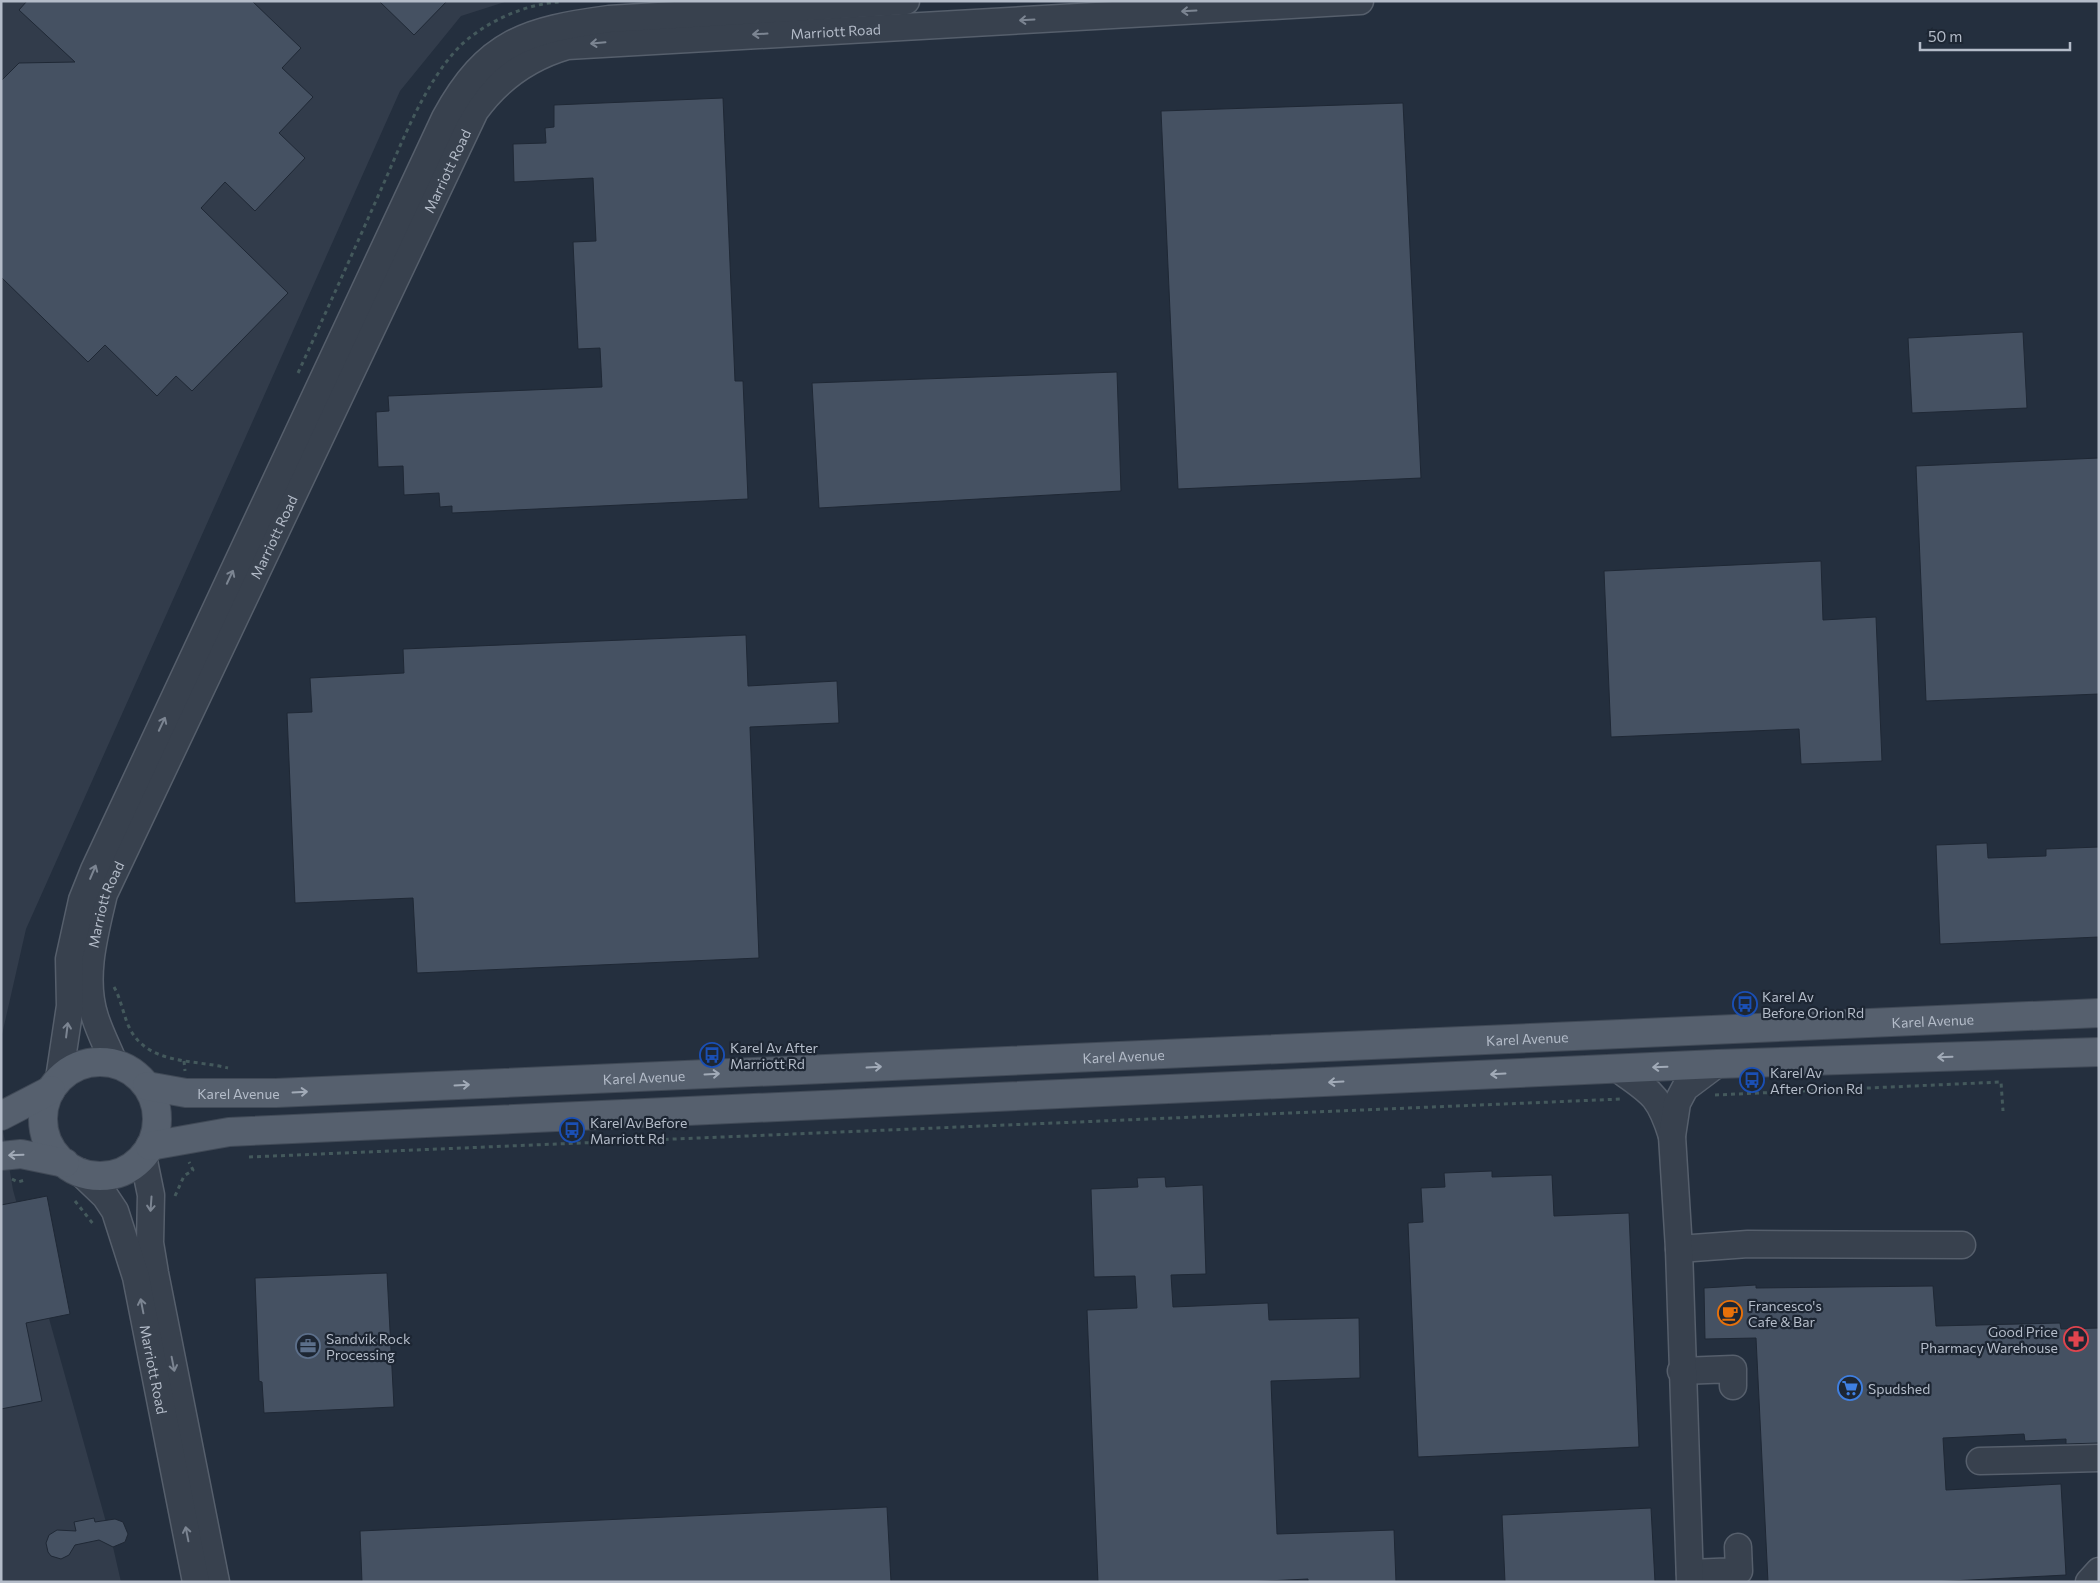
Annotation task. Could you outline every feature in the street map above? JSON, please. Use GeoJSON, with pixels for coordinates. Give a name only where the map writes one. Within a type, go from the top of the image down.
{"type":"FeatureCollection","features":[{"type":"Feature","properties":{"kind":"main road","name":"Karel Avenue"},"geometry":{"type":"LineString","coordinates":[[1,1116],[55,1084],[71,1070],[85,1064],[114,1064],[138,1076],[147,1086],[186,1094],[276,1093],[2099,1012]]}},
{"type":"Feature","properties":{"kind":"main road"},"geometry":{"type":"LineString","coordinates":[[1917,1021],[1926,1032],[1951,1038],[1994,1042],[2060,1054]]}},
{"type":"Feature","properties":{"kind":"main road"},"geometry":{"type":"LineString","coordinates":[[146,1151],[229,1132],[1618,1068],[2099,1052]]}},
{"type":"Feature","properties":{"kind":"main road"},"geometry":{"type":"LineString","coordinates":[[55,1084],[44,1106],[43,1122],[46,1137],[71,1176]]}},
{"type":"Feature","properties":{"kind":"main road"},"geometry":{"type":"LineString","coordinates":[[1,1156],[21,1154],[71,1176],[114,1174],[130,1167],[146,1151],[156,1131],[157,1115],[154,1100],[147,1086]]}},
{"type":"Feature","properties":{"kind":"street","name":"Marriott Road"},"geometry":{"type":"LineString","coordinates":[[55,1084],[70,1006],[69,959],[82,900],[91,877],[445,118],[468,81],[488,60],[511,42],[560,25],[609,19],[906,1]]}},
{"type":"Feature","properties":{"kind":"street","name":"Marriott Road"},"geometry":{"type":"LineString","coordinates":[[114,1064],[94,1015],[92,998],[91,962],[104,894],[475,111],[486,96],[508,75],[533,58],[549,51],[575,45],[1360,1]]}},
{"type":"Feature","properties":{"kind":"street"},"geometry":{"type":"LineString","coordinates":[[1716,1064],[1685,1088],[1677,1104],[1672,1136],[1679,1249],[1681,1371],[1690,1578],[1739,1572],[1738,1547]]}},
{"type":"Feature","properties":{"kind":"street"},"geometry":{"type":"LineString","coordinates":[[1618,1068],[1655,1098],[1663,1107],[1672,1136]]}},
{"type":"Feature","properties":{"kind":"street","name":"Marriott Road"},"geometry":{"type":"LineString","coordinates":[[146,1151],[152,1195],[150,1243],[216,1582]]}},
{"type":"Feature","properties":{"kind":"street","name":"Marriott Road"},"geometry":{"type":"LineString","coordinates":[[71,1176],[105,1196],[115,1212],[136,1277],[196,1582]]}},
{"type":"Feature","properties":{"kind":"street"},"geometry":{"type":"LineString","coordinates":[[1679,1249],[1747,1235],[1898,1234],[1954,1237]]}},
{"type":"Feature","properties":{"kind":"street"},"geometry":{"type":"LineString","coordinates":[[1681,1371],[1733,1369],[1733,1386]]}},
{"type":"Feature","properties":{"kind":"street"},"geometry":{"type":"LineString","coordinates":[[1980,1461],[2099,1458]]}},
{"type":"Feature","properties":{"kind":"street"},"geometry":{"type":"LineString","coordinates":[[2089,1582],[2099,1571]]}},
{"type":"Feature","properties":{"kind":"path"},"geometry":{"type":"LineString","coordinates":[[129,1027],[142,1047],[159,1055],[226,1067]]}},
{"type":"Feature","properties":{"kind":"path"},"geometry":{"type":"LineString","coordinates":[[1681,1096],[2000,1082],[2003,1111]]}},
{"type":"Feature","properties":{"kind":"path"},"geometry":{"type":"LineString","coordinates":[[241,1157],[1655,1098]]}},
{"type":"Feature","properties":{"kind":"path"},"geometry":{"type":"LineString","coordinates":[[174,1200],[184,1176],[193,1170],[189,1162]]}},
{"type":"Feature","properties":{"kind":"path"},"geometry":{"type":"LineString","coordinates":[[71,1176],[87,1216]]}},
{"type":"Feature","properties":{"kind":"path"},"geometry":{"type":"LineString","coordinates":[[26,1180],[34,1182]]}},
{"type":"Feature","properties":{"kind":"shaded area"},"geometry":{"type":"Polygon","coordinates":[[[1,1],[508,1],[461,16],[400,91],[26,929],[1,1039],[1,1]]]}},
{"type":"Feature","properties":{"kind":"shaded area"},"geometry":{"type":"Polygon","coordinates":[[[1,1118],[13,1190],[113,1547],[121,1582],[1,1582],[1,1118]]]}},
{"type":"Feature","properties":{"kind":"building"},"geometry":{"type":"Polygon","coordinates":[[[27,1],[252,1],[301,48],[282,68],[313,97],[279,133],[305,158],[255,211],[225,182],[201,208],[288,293],[192,391],[176,376],[157,396],[105,345],[88,362],[1,277],[1,81],[19,63],[75,62],[19,10],[27,1]]]}},
{"type":"Feature","properties":{"kind":"building"},"geometry":{"type":"Polygon","coordinates":[[[379,1],[447,1],[414,35],[379,1]]]}},
{"type":"Feature","properties":{"kind":"building"},"geometry":{"type":"Polygon","coordinates":[[[723,98],[735,381],[743,381],[748,499],[452,513],[452,506],[440,507],[439,493],[404,495],[403,466],[378,467],[376,412],[389,411],[388,396],[602,387],[600,348],[578,349],[573,242],[596,241],[593,178],[514,182],[513,144],[546,143],[545,128],[554,127],[554,105],[723,98]]]}},
{"type":"Feature","properties":{"kind":"building"},"geometry":{"type":"Polygon","coordinates":[[[1403,103],[1421,478],[1178,489],[1161,111],[1403,103]]]}},
{"type":"Feature","properties":{"kind":"building"},"geometry":{"type":"Polygon","coordinates":[[[2023,332],[2027,408],[1912,413],[1908,338],[2023,332]]]}},
{"type":"Feature","properties":{"kind":"building"},"geometry":{"type":"Polygon","coordinates":[[[1117,372],[1121,491],[819,508],[812,383],[1117,372]]]}},
{"type":"Feature","properties":{"kind":"building"},"geometry":{"type":"Polygon","coordinates":[[[2099,458],[2099,694],[1926,701],[1916,466],[2099,458]]]}},
{"type":"Feature","properties":{"kind":"building"},"geometry":{"type":"Polygon","coordinates":[[[1821,561],[1823,620],[1876,617],[1882,761],[1801,764],[1799,729],[1611,737],[1604,571],[1821,561]]]}},
{"type":"Feature","properties":{"kind":"building"},"geometry":{"type":"Polygon","coordinates":[[[746,635],[748,686],[837,681],[839,723],[750,727],[759,958],[417,973],[413,898],[295,903],[287,713],[312,712],[310,678],[404,673],[403,649],[746,635]]]}},
{"type":"Feature","properties":{"kind":"building"},"geometry":{"type":"Polygon","coordinates":[[[1987,843],[1988,858],[2046,856],[2046,849],[2099,847],[2099,937],[1940,944],[1936,845],[1987,843]]]}},
{"type":"Feature","properties":{"kind":"building"},"geometry":{"type":"Polygon","coordinates":[[[1492,1171],[1492,1177],[1552,1175],[1554,1216],[1629,1213],[1639,1447],[1418,1457],[1408,1223],[1423,1222],[1421,1188],[1445,1187],[1444,1173],[1492,1171]]]}},
{"type":"Feature","properties":{"kind":"building"},"geometry":{"type":"Polygon","coordinates":[[[1165,1177],[1166,1187],[1203,1185],[1206,1274],[1171,1275],[1173,1307],[1268,1303],[1269,1320],[1359,1318],[1360,1378],[1271,1381],[1277,1534],[1394,1530],[1396,1582],[1308,1582],[1308,1579],[1247,1582],[1098,1582],[1087,1310],[1137,1308],[1135,1276],[1094,1277],[1091,1189],[1138,1187],[1137,1178],[1165,1177]]]}},
{"type":"Feature","properties":{"kind":"building"},"geometry":{"type":"Polygon","coordinates":[[[47,1196],[70,1314],[26,1323],[42,1401],[1,1409],[1,1205],[47,1196]]]}},
{"type":"Feature","properties":{"kind":"building"},"geometry":{"type":"Polygon","coordinates":[[[387,1273],[394,1407],[264,1413],[262,1382],[259,1381],[255,1278],[387,1273]]]}},
{"type":"Feature","properties":{"kind":"building","name":"Spudshed"},"geometry":{"type":"Polygon","coordinates":[[[1756,1285],[1756,1288],[1933,1286],[1936,1326],[2060,1323],[2061,1329],[2099,1328],[2099,1443],[2066,1444],[2066,1439],[2025,1441],[2024,1434],[1943,1438],[1946,1490],[2061,1484],[2066,1575],[1932,1582],[1768,1582],[1756,1338],[1705,1339],[1704,1288],[1756,1285]]]}},
{"type":"Feature","properties":{"kind":"building"},"geometry":{"type":"Polygon","coordinates":[[[887,1507],[891,1582],[362,1582],[360,1531],[887,1507]]]}},
{"type":"Feature","properties":{"kind":"building"},"geometry":{"type":"Polygon","coordinates":[[[1651,1508],[1655,1582],[1505,1582],[1502,1515],[1651,1508]]]}},
{"type":"Feature","properties":{"kind":"building"},"geometry":{"type":"Polygon","coordinates":[[[94,1518],[95,1522],[115,1519],[123,1522],[128,1534],[125,1542],[113,1547],[99,1540],[75,1545],[69,1555],[61,1559],[51,1556],[46,1543],[49,1535],[57,1530],[76,1531],[74,1522],[94,1518]]]}},
{"type":"Feature","properties":{"kind":"place","name":"Karel Av Before Orion Rd"},"geometry":{"type":"Point","coordinates":[1745,1004]}},
{"type":"Feature","properties":{"kind":"place","name":"Karel Av After Marriott Rd"},"geometry":{"type":"Point","coordinates":[712,1055]}},
{"type":"Feature","properties":{"kind":"place","name":"Karel Av After Orion Rd"},"geometry":{"type":"Point","coordinates":[1752,1080]}},
{"type":"Feature","properties":{"kind":"place","name":"Karel Av Before Marriott Rd"},"geometry":{"type":"Point","coordinates":[572,1130]}},
{"type":"Feature","properties":{"kind":"place","name":"Francesco's Cafe & Bar"},"geometry":{"type":"Point","coordinates":[1730,1313]}},
{"type":"Feature","properties":{"kind":"place","name":"Good Price Pharmacy Warehouse"},"geometry":{"type":"Point","coordinates":[2076,1339]}},
{"type":"Feature","properties":{"kind":"place","name":"Sandvik Rock Processing"},"geometry":{"type":"Point","coordinates":[308,1346]}},
{"type":"Feature","properties":{"kind":"place","name":"Spudshed"},"geometry":{"type":"Point","coordinates":[1850,1388]}}]}
